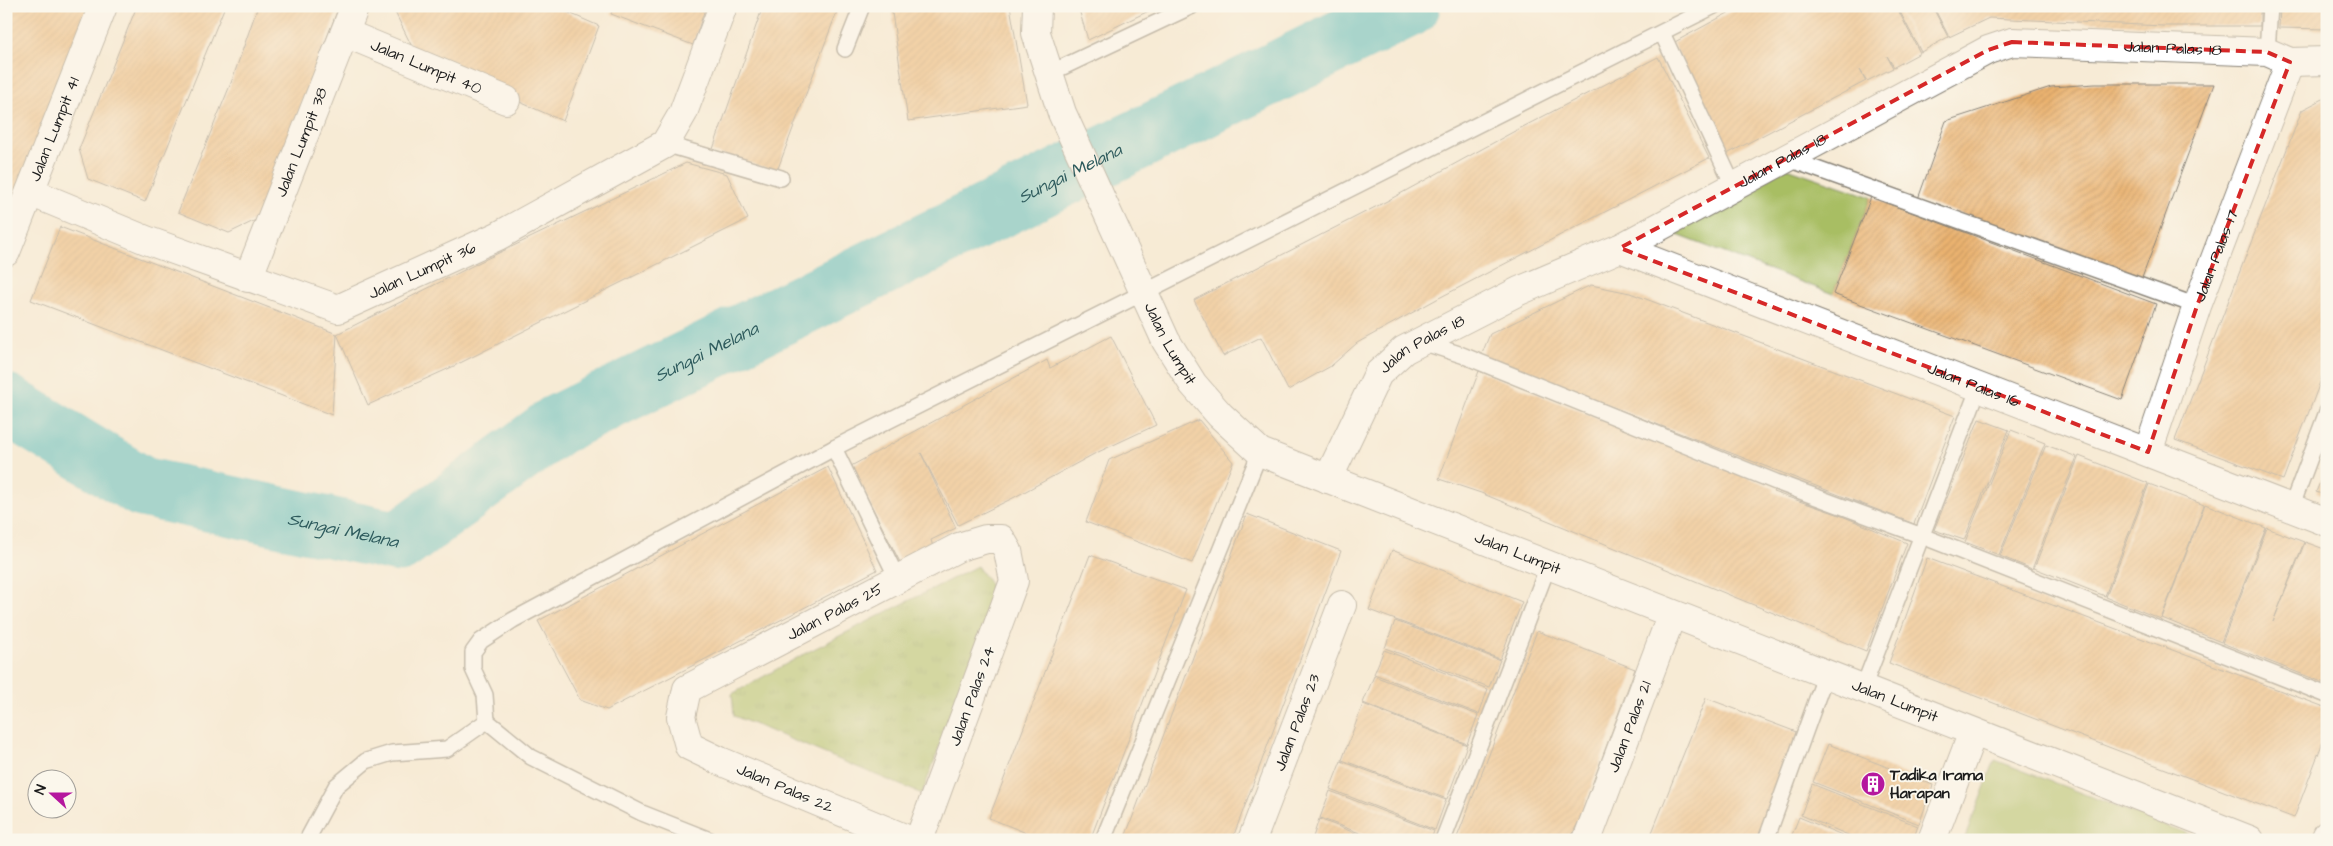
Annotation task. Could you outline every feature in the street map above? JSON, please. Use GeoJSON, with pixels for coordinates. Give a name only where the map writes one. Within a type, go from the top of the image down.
{"type":"FeatureCollection","features":[{"type":"Feature","properties":{"kind":"street","name":"Jalan Lumpit 41"},"geometry":{"type":"LineString","coordinates":[[6,252],[103,6]]}},
{"type":"Feature","properties":{"kind":"street","name":"Jalan Lumpit 38"},"geometry":{"type":"LineString","coordinates":[[248,278],[355,6]]}},
{"type":"Feature","properties":{"kind":"street"},"geometry":{"type":"LineString","coordinates":[[665,144],[682,113],[723,6]]}},
{"type":"Feature","properties":{"kind":"street","name":"Jalan Lumpit"},"geometry":{"type":"LineString","coordinates":[[1037,6],[1036,33],[1062,114],[1114,223],[1142,291],[1166,341],[1193,384],[1220,415],[1260,452],[2250,840]]}},
{"type":"Feature","properties":{"kind":"street","name":"Jalan Lumpit 40"},"geometry":{"type":"LineString","coordinates":[[345,32],[506,100]]}},
{"type":"Feature","properties":{"kind":"street","name":"Jalan Palas 18"},"geometry":{"type":"LineString","coordinates":[[1328,479],[1378,374],[1404,350],[1519,291],[1620,248],[1733,185],[1988,50],[2012,42],[2327,61]]}},
{"type":"Feature","properties":{"kind":"street","name":"Jalan Palas 17"},"geometry":{"type":"LineString","coordinates":[[2148,452],[2279,57]]}},
{"type":"Feature","properties":{"kind":"street","name":"Jalan Lumpit 36"},"geometry":{"type":"LineString","coordinates":[[30,192],[146,240],[338,309],[498,236],[665,144]]}},
{"type":"Feature","properties":{"kind":"street","name":"Jalan Palas 16"},"geometry":{"type":"LineString","coordinates":[[1620,248],[2327,522]]}},
{"type":"Feature","properties":{"kind":"street","name":"Jalan Palas 25"},"geometry":{"type":"LineString","coordinates":[[681,717],[687,689],[897,578],[959,547],[986,539],[1001,539],[1008,551]]}},
{"type":"Feature","properties":{"kind":"street","name":"Jalan Palas 24"},"geometry":{"type":"LineString","coordinates":[[919,840],[1014,581],[1008,551]]}},
{"type":"Feature","properties":{"kind":"street","name":"Jalan Palas 23"},"geometry":{"type":"LineString","coordinates":[[1252,840],[1342,606]]}},
{"type":"Feature","properties":{"kind":"street","name":"Jalan Palas 21"},"geometry":{"type":"LineString","coordinates":[[1587,840],[1672,614]]}},
{"type":"Feature","properties":{"kind":"street","name":"Jalan Palas 22"},"geometry":{"type":"LineString","coordinates":[[681,717],[689,746],[720,761],[909,840]]}},
{"type":"Feature","properties":{"kind":"street"},"geometry":{"type":"LineString","coordinates":[[1932,840],[1973,732]]}},
{"type":"Feature","properties":{"kind":"street"},"geometry":{"type":"LineString","coordinates":[[2325,840],[2327,835]]}},
{"type":"Feature","properties":{"kind":"lane"},"geometry":{"type":"LineString","coordinates":[[845,49],[862,6]]}},
{"type":"Feature","properties":{"kind":"lane"},"geometry":{"type":"LineString","coordinates":[[1050,73],[1192,6]]}},
{"type":"Feature","properties":{"kind":"lane"},"geometry":{"type":"LineString","coordinates":[[710,840],[642,813],[531,757],[487,721],[486,696],[473,670],[473,652],[480,641],[513,620],[834,448],[1142,291],[1432,149],[1714,6]]}},
{"type":"Feature","properties":{"kind":"lane"},"geometry":{"type":"LineString","coordinates":[[2270,6],[2279,57]]}},
{"type":"Feature","properties":{"kind":"lane"},"geometry":{"type":"LineString","coordinates":[[1662,33],[1733,185]]}},
{"type":"Feature","properties":{"kind":"lane"},"geometry":{"type":"LineString","coordinates":[[665,144],[781,178]]}},
{"type":"Feature","properties":{"kind":"lane"},"geometry":{"type":"LineString","coordinates":[[1786,158],[2197,306]]}},
{"type":"Feature","properties":{"kind":"lane"},"geometry":{"type":"LineString","coordinates":[[1422,342],[1462,355],[1776,482],[1922,536],[2327,695]]}},
{"type":"Feature","properties":{"kind":"lane"},"geometry":{"type":"LineString","coordinates":[[1863,688],[1979,387]]}},
{"type":"Feature","properties":{"kind":"lane"},"geometry":{"type":"LineString","coordinates":[[2291,508],[2327,412]]}},
{"type":"Feature","properties":{"kind":"lane"},"geometry":{"type":"LineString","coordinates":[[834,448],[897,578]]}},
{"type":"Feature","properties":{"kind":"lane"},"geometry":{"type":"LineString","coordinates":[[1103,840],[1260,452]]}},
{"type":"Feature","properties":{"kind":"lane"},"geometry":{"type":"LineString","coordinates":[[1443,840],[1548,566]]}},
{"type":"Feature","properties":{"kind":"lane"},"geometry":{"type":"LineString","coordinates":[[1766,840],[1826,674]]}},
{"type":"Feature","properties":{"kind":"lane"},"geometry":{"type":"LineString","coordinates":[[307,840],[336,786],[366,761],[392,753],[447,749],[487,721]]}},
{"type":"Feature","properties":{"kind":"highlighted area"},"geometry":{"type":"Polygon","coordinates":[[[2012,42],[2267,52],[2290,62],[2197,306],[2148,452],[1620,248],[1988,50],[2012,42]]]}},
{"type":"Feature","properties":{"kind":"green space"},"geometry":{"type":"Polygon","coordinates":[[[1787,168],[1871,197],[1833,294],[1667,231],[1787,168]]]}},
{"type":"Feature","properties":{"kind":"green space"},"geometry":{"type":"Polygon","coordinates":[[[977,566],[990,584],[993,604],[922,794],[734,716],[732,694],[804,654],[977,566]]]}},
{"type":"Feature","properties":{"kind":"green space"},"geometry":{"type":"Polygon","coordinates":[[[1995,760],[2204,840],[1964,840],[1995,760]]]}},
{"type":"Feature","properties":{"kind":"building"},"geometry":{"type":"Polygon","coordinates":[[[6,6],[95,6],[6,236],[6,6]]]}},
{"type":"Feature","properties":{"kind":"building"},"geometry":{"type":"Polygon","coordinates":[[[137,6],[225,6],[145,202],[88,179],[79,149],[137,6]]]}},
{"type":"Feature","properties":{"kind":"building"},"geometry":{"type":"Polygon","coordinates":[[[258,6],[339,6],[258,219],[229,233],[178,212],[231,83],[258,6]]]}},
{"type":"Feature","properties":{"kind":"building"},"geometry":{"type":"Polygon","coordinates":[[[392,6],[553,6],[599,26],[563,121],[417,57],[392,6]]]}},
{"type":"Feature","properties":{"kind":"building"},"geometry":{"type":"Polygon","coordinates":[[[614,6],[706,6],[693,45],[611,14],[614,6]]]}},
{"type":"Feature","properties":{"kind":"building"},"geometry":{"type":"Polygon","coordinates":[[[763,6],[839,6],[777,171],[712,152],[763,6]]]}},
{"type":"Feature","properties":{"kind":"building"},"geometry":{"type":"Polygon","coordinates":[[[891,6],[1010,6],[1027,104],[908,121],[891,6]]]}},
{"type":"Feature","properties":{"kind":"building"},"geometry":{"type":"Polygon","coordinates":[[[1078,6],[1159,6],[1088,40],[1078,6]]]}},
{"type":"Feature","properties":{"kind":"building"},"geometry":{"type":"Polygon","coordinates":[[[1741,6],[1896,6],[1920,53],[1894,67],[1887,56],[1893,68],[1867,81],[1860,70],[1866,81],[1727,154],[1673,43],[1741,6]]]}},
{"type":"Feature","properties":{"kind":"building"},"geometry":{"type":"Polygon","coordinates":[[[1897,6],[1932,6],[1948,37],[1921,52],[1897,6]]]}},
{"type":"Feature","properties":{"kind":"building"},"geometry":{"type":"Polygon","coordinates":[[[1933,6],[2260,6],[2260,26],[2163,26],[1989,18],[1949,37],[1933,6]]]}},
{"type":"Feature","properties":{"kind":"building"},"geometry":{"type":"Polygon","coordinates":[[[2280,6],[2327,6],[2327,29],[2279,28],[2280,6]]]}},
{"type":"Feature","properties":{"kind":"building"},"geometry":{"type":"Polygon","coordinates":[[[1658,57],[1709,158],[1437,299],[1357,343],[1331,366],[1288,390],[1261,337],[1223,356],[1194,300],[1387,201],[1513,132],[1658,57]]]}},
{"type":"Feature","properties":{"kind":"building"},"geometry":{"type":"Polygon","coordinates":[[[2095,84],[2214,84],[2142,278],[1918,199],[1946,121],[2051,87],[2095,84]]]}},
{"type":"Feature","properties":{"kind":"building"},"geometry":{"type":"Polygon","coordinates":[[[2327,97],[2327,364],[2283,480],[2175,440],[2302,110],[2327,97]]]}},
{"type":"Feature","properties":{"kind":"building"},"geometry":{"type":"Polygon","coordinates":[[[686,163],[727,174],[748,219],[452,367],[368,405],[337,334],[480,262],[686,163]]]}},
{"type":"Feature","properties":{"kind":"building"},"geometry":{"type":"Polygon","coordinates":[[[1871,197],[2156,304],[2122,400],[1833,294],[1871,197]]]}},
{"type":"Feature","properties":{"kind":"building"},"geometry":{"type":"Polygon","coordinates":[[[60,227],[337,334],[332,415],[31,300],[60,227]]]}},
{"type":"Feature","properties":{"kind":"building"},"geometry":{"type":"Polygon","coordinates":[[[1591,285],[1630,293],[1955,416],[1914,524],[1481,356],[1490,334],[1591,285]]]}},
{"type":"Feature","properties":{"kind":"building"},"geometry":{"type":"Polygon","coordinates":[[[1111,336],[1156,425],[1094,454],[1013,498],[958,525],[921,453],[956,528],[931,540],[933,547],[901,564],[851,466],[1047,360],[1050,368],[1111,336]]]}},
{"type":"Feature","properties":{"kind":"building"},"geometry":{"type":"Polygon","coordinates":[[[1479,371],[1775,488],[1773,492],[1837,514],[1907,543],[1866,651],[1481,493],[1439,479],[1479,371]]]}},
{"type":"Feature","properties":{"kind":"building"},"geometry":{"type":"Polygon","coordinates":[[[1979,419],[2009,430],[1964,540],[1934,530],[1979,419]]]}},
{"type":"Feature","properties":{"kind":"building"},"geometry":{"type":"Polygon","coordinates":[[[1199,420],[1233,462],[1192,563],[1086,522],[1109,460],[1199,420]]]}},
{"type":"Feature","properties":{"kind":"building"},"geometry":{"type":"Polygon","coordinates":[[[2011,430],[2045,443],[1999,555],[1965,542],[2011,430]]]}},
{"type":"Feature","properties":{"kind":"building"},"geometry":{"type":"Polygon","coordinates":[[[2046,445],[2077,457],[2032,569],[2000,556],[2046,445]]]}},
{"type":"Feature","properties":{"kind":"building"},"geometry":{"type":"Polygon","coordinates":[[[2079,456],[2148,483],[2105,596],[2034,568],[2079,456]]]}},
{"type":"Feature","properties":{"kind":"building"},"geometry":{"type":"Polygon","coordinates":[[[2327,465],[2327,496],[2316,492],[2327,465]]]}},
{"type":"Feature","properties":{"kind":"building"},"geometry":{"type":"Polygon","coordinates":[[[828,467],[877,570],[607,710],[580,700],[538,621],[828,467]]]}},
{"type":"Feature","properties":{"kind":"building"},"geometry":{"type":"Polygon","coordinates":[[[2149,484],[2204,505],[2161,619],[2106,597],[2149,484]]]}},
{"type":"Feature","properties":{"kind":"building"},"geometry":{"type":"Polygon","coordinates":[[[2205,504],[2266,528],[2221,642],[2162,618],[2205,504]]]}},
{"type":"Feature","properties":{"kind":"building"},"geometry":{"type":"Polygon","coordinates":[[[1247,514],[1341,551],[1232,840],[1124,840],[1247,514]]]}},
{"type":"Feature","properties":{"kind":"building"},"geometry":{"type":"Polygon","coordinates":[[[2267,528],[2304,542],[2273,622],[2305,542],[2327,550],[2327,684],[2222,643],[2267,528]]]}},
{"type":"Feature","properties":{"kind":"building"},"geometry":{"type":"Polygon","coordinates":[[[1392,550],[1522,602],[1500,659],[1369,610],[1392,550]]]}},
{"type":"Feature","properties":{"kind":"building"},"geometry":{"type":"Polygon","coordinates":[[[1090,555],[1186,590],[1090,840],[1044,840],[989,818],[1090,555]]]}},
{"type":"Feature","properties":{"kind":"building"},"geometry":{"type":"Polygon","coordinates":[[[1927,558],[2327,708],[2327,731],[2294,818],[1889,663],[1927,558]]]}},
{"type":"Feature","properties":{"kind":"building"},"geometry":{"type":"Polygon","coordinates":[[[1395,621],[1500,660],[1489,687],[1385,648],[1395,621]]]}},
{"type":"Feature","properties":{"kind":"building"},"geometry":{"type":"Polygon","coordinates":[[[1537,631],[1635,669],[1579,820],[1570,840],[1456,840],[1537,631]]]}},
{"type":"Feature","properties":{"kind":"building"},"geometry":{"type":"Polygon","coordinates":[[[1384,650],[1488,689],[1479,714],[1374,674],[1384,650]]]}},
{"type":"Feature","properties":{"kind":"building"},"geometry":{"type":"Polygon","coordinates":[[[1374,676],[1478,715],[1467,744],[1363,703],[1374,676]]]}},
{"type":"Feature","properties":{"kind":"building"},"geometry":{"type":"Polygon","coordinates":[[[1706,698],[1799,733],[1759,840],[1649,840],[1706,698]]]}},
{"type":"Feature","properties":{"kind":"building"},"geometry":{"type":"Polygon","coordinates":[[[1363,704],[1467,745],[1447,799],[1342,760],[1363,704]]]}},
{"type":"Feature","properties":{"kind":"building","name":"Tadika Irama Harapan"},"geometry":{"type":"Polygon","coordinates":[[[1828,744],[1933,785],[1919,824],[1813,782],[1828,744]]]}},
{"type":"Feature","properties":{"kind":"building"},"geometry":{"type":"Polygon","coordinates":[[[1341,761],[1446,800],[1435,830],[1330,789],[1341,761]]]}},
{"type":"Feature","properties":{"kind":"building"},"geometry":{"type":"Polygon","coordinates":[[[1812,784],[1918,826],[1913,840],[1860,840],[1801,815],[1812,784]]]}},
{"type":"Feature","properties":{"kind":"building"},"geometry":{"type":"Polygon","coordinates":[[[1330,791],[1434,831],[1431,840],[1378,840],[1320,818],[1330,791]]]}},
{"type":"Feature","properties":{"kind":"building"},"geometry":{"type":"Polygon","coordinates":[[[1799,817],[1854,840],[1790,840],[1799,817]]]}},
{"type":"Feature","properties":{"kind":"building"},"geometry":{"type":"Polygon","coordinates":[[[1319,819],[1373,840],[1312,840],[1319,819]]]}},
{"type":"Feature","properties":{"kind":"waterway","name":"Sungai Melana"},"geometry":{"type":"LineString","coordinates":[[6,404],[142,487],[399,542],[557,425],[1410,6]]}},
{"type":"Feature","properties":{"kind":"place","name":"Tadika Irama Harapan"},"geometry":{"type":"Point","coordinates":[1873,784]}}]}
